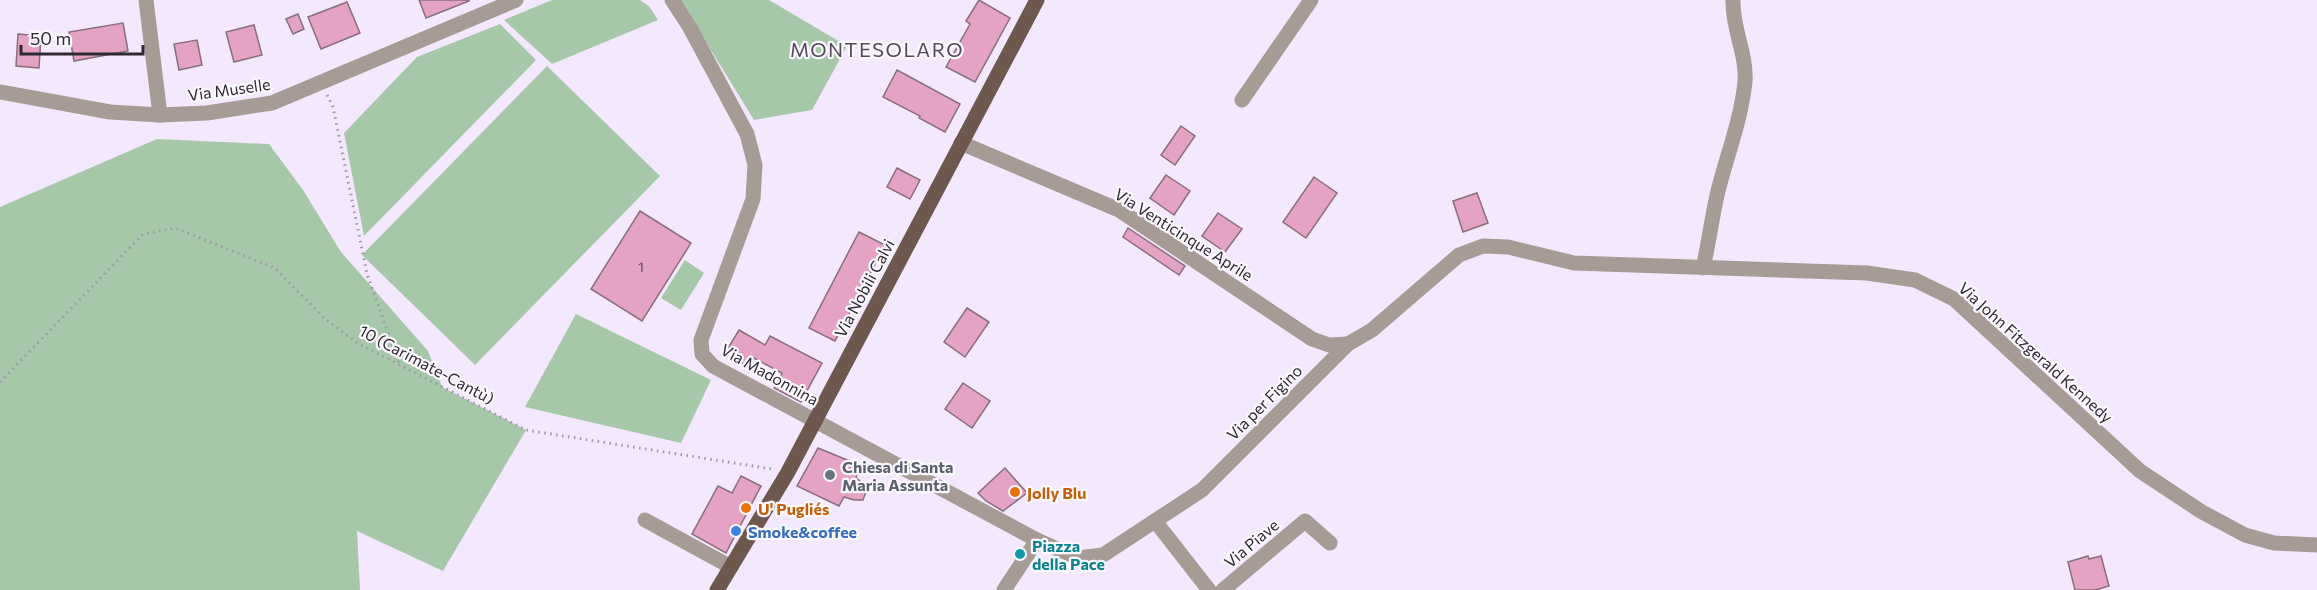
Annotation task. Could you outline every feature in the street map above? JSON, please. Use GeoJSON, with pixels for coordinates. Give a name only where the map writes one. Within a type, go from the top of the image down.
{"type":"FeatureCollection","features":[{"type":"Feature","properties":{"kind":"main road","name":"Via Nobili Calvi"},"geometry":{"type":"LineString","coordinates":[[717,590],[788,472],[1037,0]]}},
{"type":"Feature","properties":{"kind":"street"},"geometry":{"type":"LineString","coordinates":[[146,0],[159,115]]}},
{"type":"Feature","properties":{"kind":"street","name":"Via Muselle"},"geometry":{"type":"LineString","coordinates":[[0,92],[110,112],[159,115],[207,113],[272,103],[516,0]]}},
{"type":"Feature","properties":{"kind":"street","name":"Via Madonnina"},"geometry":{"type":"LineString","coordinates":[[672,0],[689,26],[747,134],[755,165],[753,199],[701,340],[702,354],[713,366],[1037,540]]}},
{"type":"Feature","properties":{"kind":"street"},"geometry":{"type":"LineString","coordinates":[[1242,100],[1311,0]]}},
{"type":"Feature","properties":{"kind":"street"},"geometry":{"type":"LineString","coordinates":[[1703,268],[1718,191],[1736,128],[1745,81],[1743,57],[1732,16],[1733,0]]}},
{"type":"Feature","properties":{"kind":"street","name":"Via Venticinque Aprile"},"geometry":{"type":"LineString","coordinates":[[962,143],[1119,210],[1312,339],[1329,345],[1348,344]]}},
{"type":"Feature","properties":{"kind":"street","name":"Via per Figino"},"geometry":{"type":"LineString","coordinates":[[1037,540],[1078,558],[1103,555],[1202,490],[1348,344],[1372,330],[1459,255],[1483,246],[1508,247]]}},
{"type":"Feature","properties":{"kind":"street","name":"Via John Fitzgerald Kennedy"},"geometry":{"type":"LineString","coordinates":[[1508,247],[1574,263],[1867,273],[1915,280],[1954,299],[2140,471],[2202,512],[2245,535],[2274,543],[2317,544]]}},
{"type":"Feature","properties":{"kind":"street"},"geometry":{"type":"LineString","coordinates":[[645,520],[731,567]]}},
{"type":"Feature","properties":{"kind":"street"},"geometry":{"type":"LineString","coordinates":[[1155,521],[1209,590]]}},
{"type":"Feature","properties":{"kind":"street","name":"Via Piave"},"geometry":{"type":"LineString","coordinates":[[1223,590],[1305,521],[1330,543]]}},
{"type":"Feature","properties":{"kind":"street"},"geometry":{"type":"LineString","coordinates":[[1004,590],[1037,540]]}},
{"type":"Feature","properties":{"kind":"path"},"geometry":{"type":"LineString","coordinates":[[322,82],[333,107],[368,274],[400,366]]}},
{"type":"Feature","properties":{"kind":"path","name":"10 (Carimate-Cantù)"},"geometry":{"type":"LineString","coordinates":[[0,382],[143,234],[174,228],[275,268],[324,318],[359,344],[526,430],[788,472]]}},
{"type":"Feature","properties":{"kind":"green space"},"geometry":{"type":"Polygon","coordinates":[[[552,0],[640,0],[649,6],[658,20],[552,64],[504,20],[552,0]]]}},
{"type":"Feature","properties":{"kind":"green space"},"geometry":{"type":"Polygon","coordinates":[[[680,0],[769,0],[847,46],[812,110],[754,120],[680,0]]]}},
{"type":"Feature","properties":{"kind":"green space"},"geometry":{"type":"Polygon","coordinates":[[[500,24],[536,60],[364,236],[344,133],[417,57],[500,24]]]}},
{"type":"Feature","properties":{"kind":"green space"},"geometry":{"type":"Polygon","coordinates":[[[547,66],[660,176],[475,365],[362,255],[547,66]]]}},
{"type":"Feature","properties":{"kind":"green space"},"geometry":{"type":"Polygon","coordinates":[[[157,139],[269,144],[303,190],[341,252],[428,351],[442,387],[526,430],[443,571],[357,531],[360,590],[0,590],[0,207],[157,139]]]}},
{"type":"Feature","properties":{"kind":"green space"},"geometry":{"type":"Polygon","coordinates":[[[685,260],[704,273],[681,310],[661,298],[685,260]]]}},
{"type":"Feature","properties":{"kind":"green space"},"geometry":{"type":"Polygon","coordinates":[[[576,314],[711,380],[681,443],[525,407],[576,314]]]}},
{"type":"Feature","properties":{"kind":"building"},"geometry":{"type":"Polygon","coordinates":[[[419,0],[469,0],[469,1],[426,18],[419,0]]]}},
{"type":"Feature","properties":{"kind":"building"},"geometry":{"type":"Polygon","coordinates":[[[979,0],[1010,18],[975,82],[946,67],[970,24],[966,21],[979,0]]]}},
{"type":"Feature","properties":{"kind":"building"},"geometry":{"type":"Polygon","coordinates":[[[347,2],[360,33],[321,49],[308,17],[347,2]]]}},
{"type":"Feature","properties":{"kind":"building"},"geometry":{"type":"Polygon","coordinates":[[[298,14],[304,29],[293,34],[286,19],[298,14]]]}},
{"type":"Feature","properties":{"kind":"building"},"geometry":{"type":"Polygon","coordinates":[[[123,23],[128,51],[74,61],[69,32],[123,23]]]}},
{"type":"Feature","properties":{"kind":"building"},"geometry":{"type":"Polygon","coordinates":[[[254,25],[262,55],[234,62],[226,32],[254,25]]]}},
{"type":"Feature","properties":{"kind":"building"},"geometry":{"type":"Polygon","coordinates":[[[18,34],[41,36],[39,68],[16,66],[18,34]]]}},
{"type":"Feature","properties":{"kind":"building"},"geometry":{"type":"Polygon","coordinates":[[[197,40],[202,65],[179,70],[174,44],[197,40]]]}},
{"type":"Feature","properties":{"kind":"building"},"geometry":{"type":"Polygon","coordinates":[[[897,70],[960,104],[945,132],[883,97],[897,70]]]}},
{"type":"Feature","properties":{"kind":"building"},"geometry":{"type":"Polygon","coordinates":[[[1181,126],[1195,136],[1175,165],[1161,155],[1181,126]]]}},
{"type":"Feature","properties":{"kind":"building"},"geometry":{"type":"Polygon","coordinates":[[[897,168],[920,180],[910,199],[887,187],[897,168]]]}},
{"type":"Feature","properties":{"kind":"building"},"geometry":{"type":"Polygon","coordinates":[[[1166,175],[1190,191],[1174,215],[1150,198],[1166,175]]]}},
{"type":"Feature","properties":{"kind":"building"},"geometry":{"type":"Polygon","coordinates":[[[1314,177],[1337,193],[1306,238],[1283,222],[1314,177]]]}},
{"type":"Feature","properties":{"kind":"building"},"geometry":{"type":"Polygon","coordinates":[[[1477,193],[1488,223],[1463,232],[1453,201],[1477,193]]]}},
{"type":"Feature","properties":{"kind":"building"},"geometry":{"type":"Polygon","coordinates":[[[640,211],[691,243],[642,321],[591,289],[640,211]]]}},
{"type":"Feature","properties":{"kind":"building"},"geometry":{"type":"Polygon","coordinates":[[[1218,213],[1242,229],[1225,252],[1202,236],[1218,213]]]}},
{"type":"Feature","properties":{"kind":"building"},"geometry":{"type":"Polygon","coordinates":[[[1128,228],[1185,266],[1179,275],[1123,237],[1128,228]]]}},
{"type":"Feature","properties":{"kind":"building"},"geometry":{"type":"Polygon","coordinates":[[[859,232],[885,245],[835,341],[809,328],[859,232]]]}},
{"type":"Feature","properties":{"kind":"building"},"geometry":{"type":"Polygon","coordinates":[[[967,308],[989,322],[965,357],[944,342],[967,308]]]}},
{"type":"Feature","properties":{"kind":"building"},"geometry":{"type":"Polygon","coordinates":[[[739,330],[765,345],[770,336],[822,363],[801,402],[774,388],[782,373],[754,358],[749,367],[725,353],[739,330]]]}},
{"type":"Feature","properties":{"kind":"building"},"geometry":{"type":"Polygon","coordinates":[[[963,383],[990,401],[972,428],[945,409],[963,383]]]}},
{"type":"Feature","properties":{"kind":"building","name":"Chiesa di Santa Maria Assunta"},"geometry":{"type":"Polygon","coordinates":[[[818,448],[852,462],[850,467],[858,471],[856,478],[867,489],[863,500],[844,497],[839,506],[797,486],[818,448]]]}},
{"type":"Feature","properties":{"kind":"building","name":"Jolly Blu"},"geometry":{"type":"Polygon","coordinates":[[[1005,468],[1027,493],[1003,511],[986,501],[978,493],[1005,468]]]}},
{"type":"Feature","properties":{"kind":"building"},"geometry":{"type":"Polygon","coordinates":[[[741,476],[761,486],[726,553],[692,534],[718,486],[732,493],[741,476]]]}},
{"type":"Feature","properties":{"kind":"building"},"geometry":{"type":"Polygon","coordinates":[[[2088,556],[2089,559],[2101,556],[2109,586],[2095,590],[2075,590],[2068,562],[2088,556]]]}},
{"type":"Feature","properties":{"kind":"place","name":"Chiesa di Santa Maria Assunta"},"geometry":{"type":"Point","coordinates":[830,475]}},
{"type":"Feature","properties":{"kind":"place","name":"Jolly Blu"},"geometry":{"type":"Point","coordinates":[1015,492]}},
{"type":"Feature","properties":{"kind":"place","name":"U' Pugliés"},"geometry":{"type":"Point","coordinates":[746,508]}},
{"type":"Feature","properties":{"kind":"place","name":"Smoke&coffee"},"geometry":{"type":"Point","coordinates":[736,531]}},
{"type":"Feature","properties":{"kind":"place","name":"Piazza della Pace"},"geometry":{"type":"Point","coordinates":[1020,554]}},
{"type":"Feature","properties":{"kind":"district","name":"MONTESOLARO"},"geometry":{"type":"Point","coordinates":[877,49]}}]}
